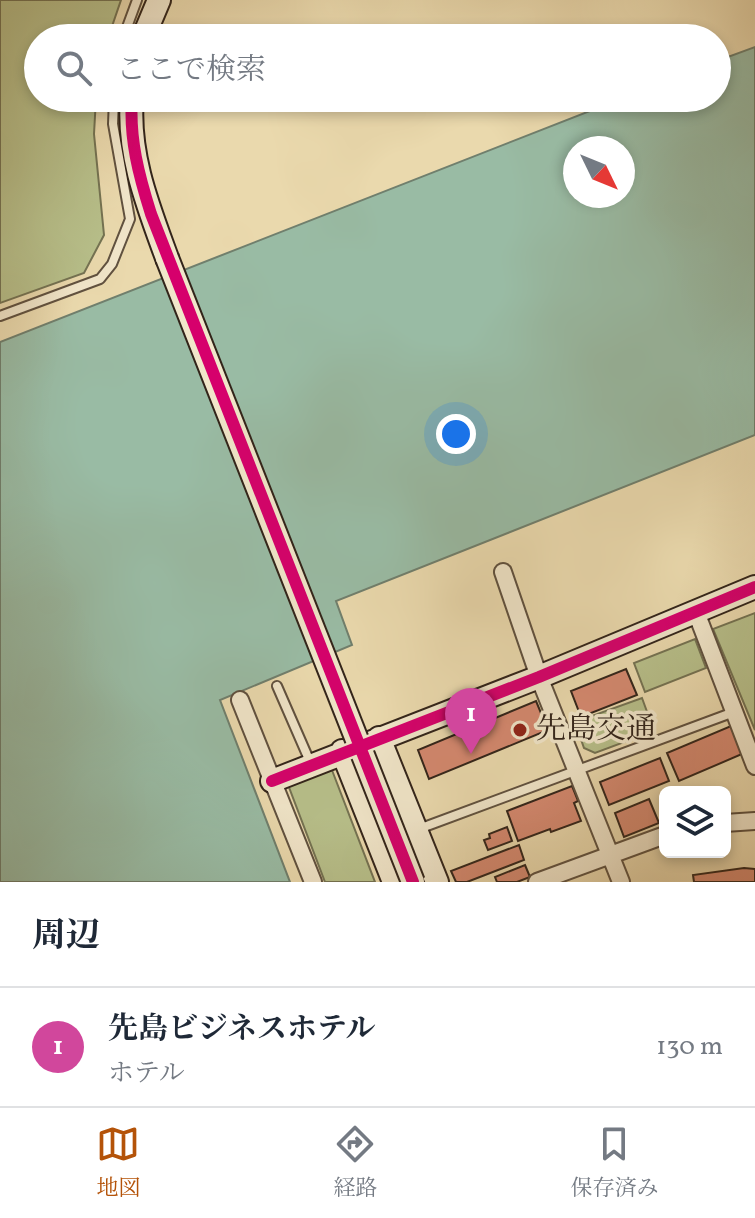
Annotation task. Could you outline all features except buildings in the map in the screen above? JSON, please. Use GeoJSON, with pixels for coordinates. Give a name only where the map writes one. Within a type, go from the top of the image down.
{"type":"FeatureCollection","features":[{"type":"Feature","properties":{"kind":"street"},"geometry":{"type":"LineString","coordinates":[[149,24],[159,0]]}},
{"type":"Feature","properties":{"kind":"street"},"geometry":{"type":"LineString","coordinates":[[131,112],[135,162],[151,214],[413,882]]}},
{"type":"Feature","properties":{"kind":"street"},"geometry":{"type":"LineString","coordinates":[[503,572],[539,677],[621,882]]}},
{"type":"Feature","properties":{"kind":"street"},"geometry":{"type":"LineString","coordinates":[[272,781],[342,751],[539,677],[755,587]]}},
{"type":"Feature","properties":{"kind":"street"},"geometry":{"type":"LineString","coordinates":[[696,612],[755,766]]}},
{"type":"Feature","properties":{"kind":"street"},"geometry":{"type":"LineString","coordinates":[[240,700],[313,882]]}},
{"type":"Feature","properties":{"kind":"street"},"geometry":{"type":"LineString","coordinates":[[379,738],[437,882]]}},
{"type":"Feature","properties":{"kind":"street"},"geometry":{"type":"LineString","coordinates":[[342,751],[394,882]]}},
{"type":"Feature","properties":{"kind":"street"},"geometry":{"type":"LineString","coordinates":[[731,823],[755,821]]}},
{"type":"Feature","properties":{"kind":"street"},"geometry":{"type":"LineString","coordinates":[[537,882],[659,837]]}},
{"type":"Feature","properties":{"kind":"lane"},"geometry":{"type":"LineString","coordinates":[[128,24],[137,0]]}},
{"type":"Feature","properties":{"kind":"lane"},"geometry":{"type":"LineString","coordinates":[[0,316],[90,284],[100,279],[112,264],[130,219],[113,112]]}},
{"type":"Feature","properties":{"kind":"lane"},"geometry":{"type":"LineString","coordinates":[[277,686],[311,765]]}},
{"type":"Feature","properties":{"kind":"lane"},"geometry":{"type":"LineString","coordinates":[[416,830],[734,712]]}},
{"type":"Feature","properties":{"kind":"shaded area"},"geometry":{"type":"Polygon","coordinates":[[[0,0],[121,0],[113,24],[24,24],[24,112],[95,112],[94,134],[104,235],[84,273],[0,303],[0,0]]]}},
{"type":"Feature","properties":{"kind":"shaded area"},"geometry":{"type":"Polygon","coordinates":[[[755,47],[755,435],[336,601],[352,645],[220,700],[290,882],[0,882],[0,342],[587,112],[731,112],[731,56],[755,47]]]}},
{"type":"Feature","properties":{"kind":"shaded area"},"geometry":{"type":"Polygon","coordinates":[[[755,613],[755,730],[713,629],[755,613]]]}},
{"type":"Feature","properties":{"kind":"shaded area"},"geometry":{"type":"Polygon","coordinates":[[[695,639],[706,668],[645,692],[634,663],[695,639]]]}},
{"type":"Feature","properties":{"kind":"shaded area"},"geometry":{"type":"Polygon","coordinates":[[[642,698],[654,731],[595,753],[584,748],[575,722],[642,698]]]}},
{"type":"Feature","properties":{"kind":"shaded area"},"geometry":{"type":"Polygon","coordinates":[[[330,765],[375,882],[325,882],[287,782],[330,765]]]}},
{"type":"Feature","properties":{"kind":"cycle path"},"geometry":{"type":"LineString","coordinates":[[132,112],[136,157],[151,214],[413,882]]}},
{"type":"Feature","properties":{"kind":"cycle path"},"geometry":{"type":"LineString","coordinates":[[272,781],[539,677],[755,587]]}},
{"type":"Feature","properties":{"kind":"place","name":"先島交通"},"geometry":{"type":"Point","coordinates":[520,730]}},
{"type":"Feature","properties":{"kind":"place","name":"先島ビジネスホテル"},"geometry":{"type":"Point","coordinates":[471,754]}}]}
